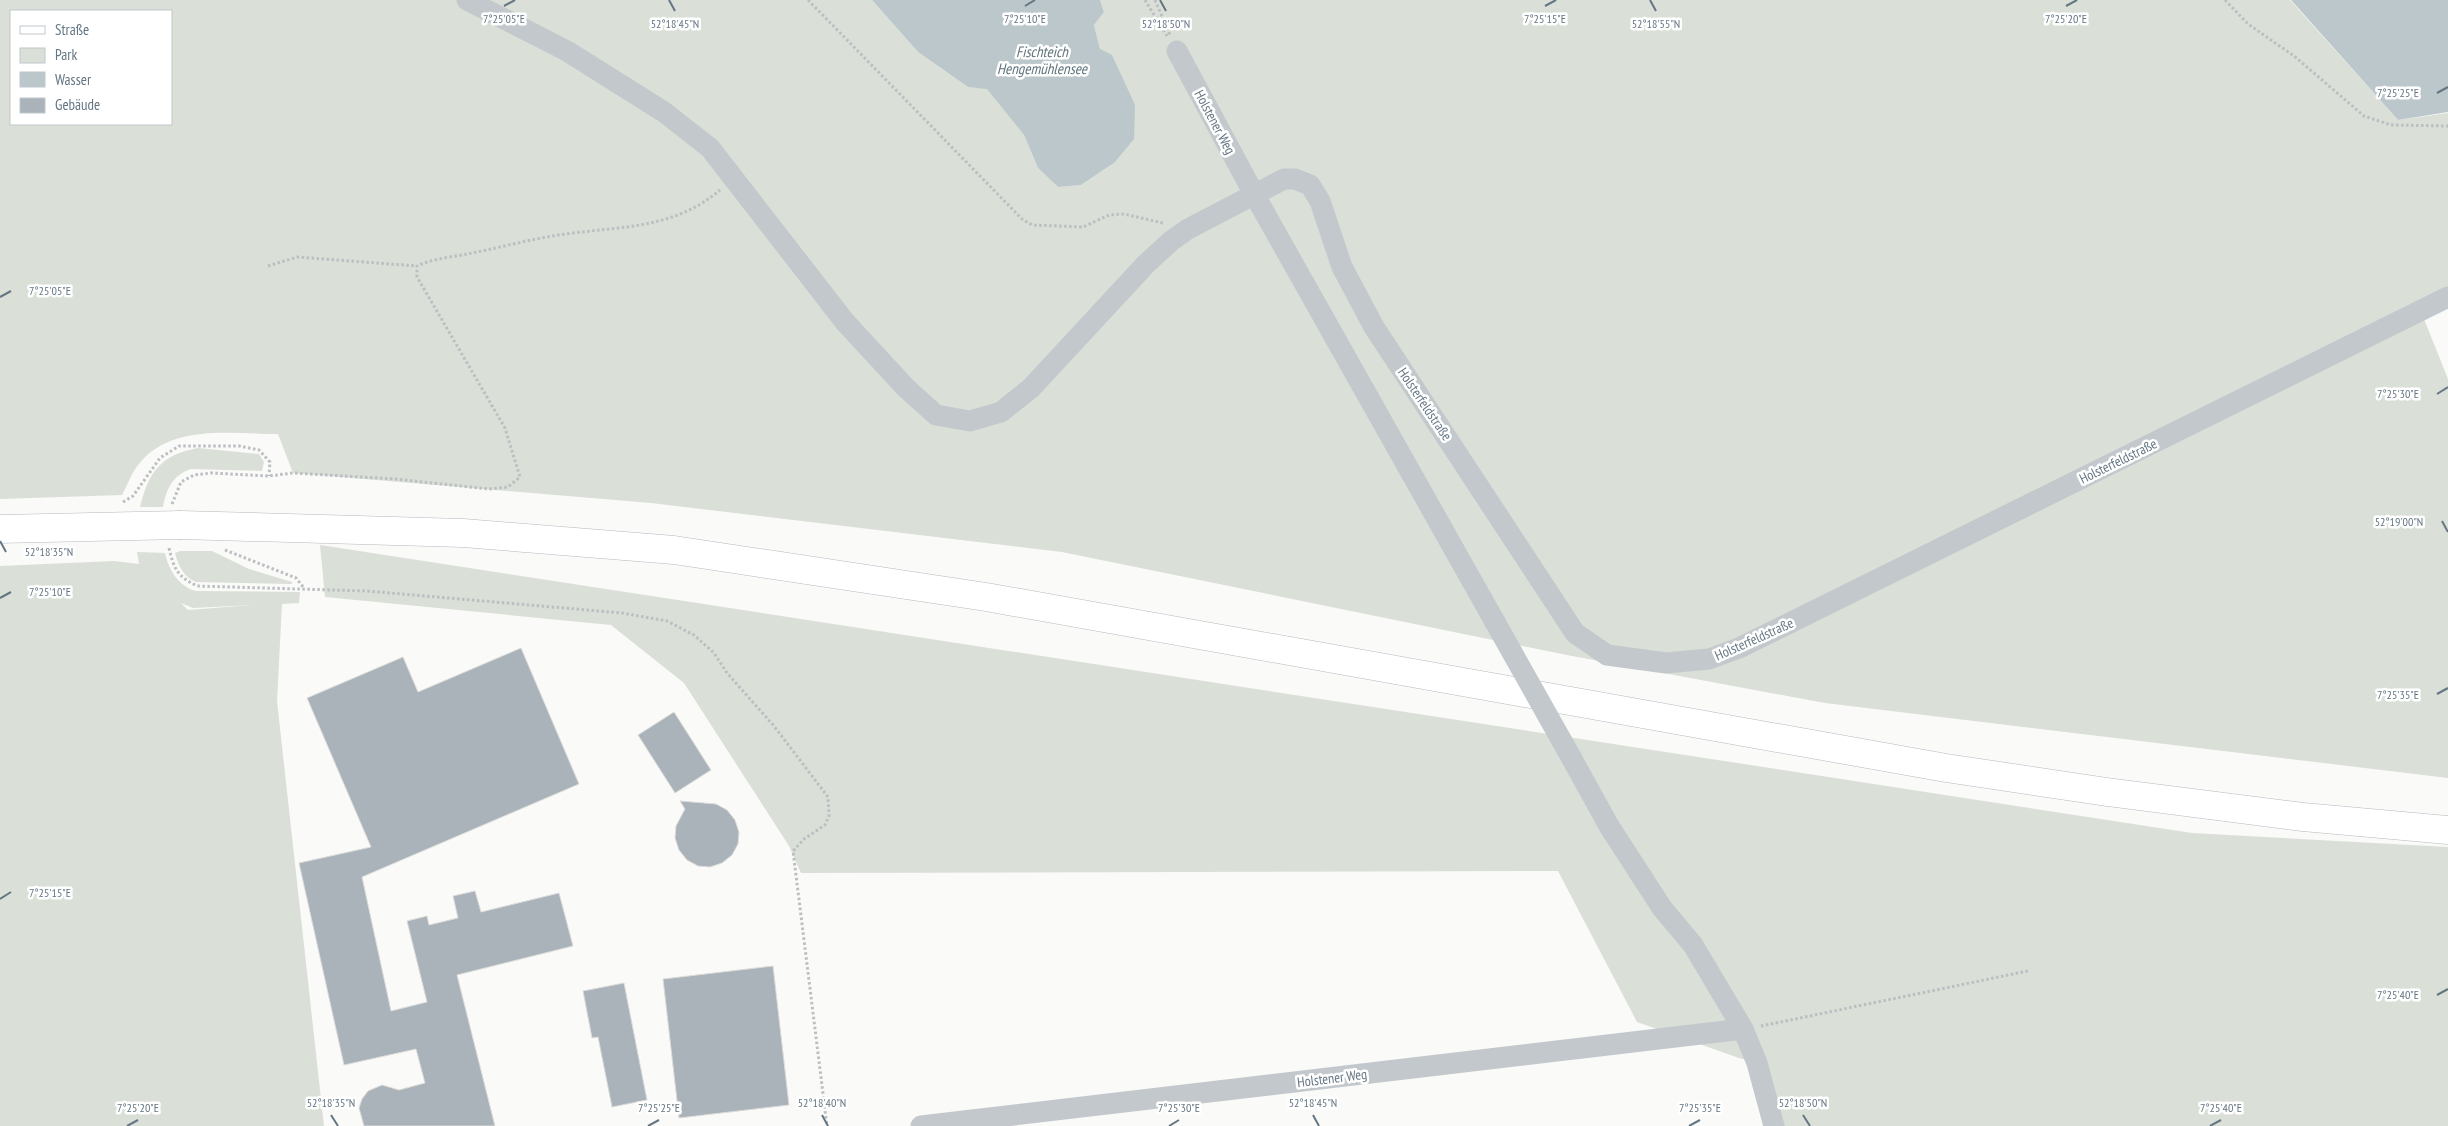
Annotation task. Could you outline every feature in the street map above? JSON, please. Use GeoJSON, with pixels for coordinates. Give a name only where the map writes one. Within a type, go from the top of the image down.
{"type":"FeatureCollection","features":[{"type":"Feature","properties":{"kind":"main road"},"geometry":{"type":"LineString","coordinates":[[0,529],[181,525],[463,533],[674,550],[986,597],[1946,768],[2107,792],[2303,817],[2448,830]]}},
{"type":"Feature","properties":{"kind":"street"},"geometry":{"type":"LineString","coordinates":[[467,0],[567,51],[664,112],[710,148],[845,322],[906,388],[936,415],[970,421],[1000,412],[1031,388],[1146,264],[1188,229],[1254,194]]}},
{"type":"Feature","properties":{"kind":"street","name":"Holstener Weg"},"geometry":{"type":"LineString","coordinates":[[921,1126],[1743,1029],[1693,944],[1662,908],[1609,826],[1254,194],[1177,51]]}},
{"type":"Feature","properties":{"kind":"street","name":"Holsterfeldstraße"},"geometry":{"type":"LineString","coordinates":[[1254,194],[1284,179],[1295,179],[1310,185],[1320,201],[1342,268],[1374,326],[1575,633],[1607,655],[1666,663],[1709,659],[1768,635],[2448,297]]}},
{"type":"Feature","properties":{"kind":"street"},"geometry":{"type":"LineString","coordinates":[[1743,1029],[1757,1064],[1774,1126]]}},
{"type":"Feature","properties":{"kind":"path"},"geometry":{"type":"LineString","coordinates":[[808,0],[1022,219],[1032,225],[1083,227],[1109,215],[1124,214],[1188,229]]}},
{"type":"Feature","properties":{"kind":"path"},"geometry":{"type":"LineString","coordinates":[[1145,0],[1177,51]]}},
{"type":"Feature","properties":{"kind":"path"},"geometry":{"type":"LineString","coordinates":[[1155,0],[1177,51]]}},
{"type":"Feature","properties":{"kind":"path"},"geometry":{"type":"LineString","coordinates":[[2225,0],[2248,24],[2294,56],[2364,116],[2391,125],[2448,126]]}},
{"type":"Feature","properties":{"kind":"path"},"geometry":{"type":"LineString","coordinates":[[268,266],[297,257],[417,266],[428,260],[450,258],[563,234],[658,223],[681,216],[708,200],[734,178]]}},
{"type":"Feature","properties":{"kind":"path"},"geometry":{"type":"LineString","coordinates":[[395,480],[489,490],[508,487],[520,477],[505,428],[417,277],[417,266]]}},
{"type":"Feature","properties":{"kind":"path"},"geometry":{"type":"LineString","coordinates":[[116,503],[124,502],[133,496],[160,458],[179,446],[239,446],[259,450],[270,462],[269,476]]}},
{"type":"Feature","properties":{"kind":"path"},"geometry":{"type":"LineString","coordinates":[[216,549],[226,550],[296,578],[305,588],[367,591],[612,612],[667,621],[694,635],[714,653],[727,673],[774,726],[828,797],[829,816],[825,824],[804,839],[793,851],[826,1126]]}},
{"type":"Feature","properties":{"kind":"path"},"geometry":{"type":"LineString","coordinates":[[1743,1029],[2028,971]]}},
{"type":"Feature","properties":{"kind":"green space"},"geometry":{"type":"Polygon","coordinates":[[[0,0],[872,0],[918,52],[968,87],[987,88],[1024,135],[1038,168],[1058,187],[1081,185],[1114,163],[1100,49],[1094,25],[1104,12],[1100,0],[2290,0],[2398,120],[2448,113],[2448,295],[2420,309],[2448,379],[2448,778],[1825,703],[1567,655],[1062,552],[651,503],[293,473],[278,434],[203,434],[167,442],[151,452],[138,465],[122,495],[0,499],[0,0]]]}},
{"type":"Feature","properties":{"kind":"green space"},"geometry":{"type":"Polygon","coordinates":[[[198,448],[259,454],[264,462],[262,471],[191,469],[179,475],[171,484],[163,507],[140,507],[148,484],[158,467],[175,455],[198,448]]]}},
{"type":"Feature","properties":{"kind":"green space"},"geometry":{"type":"Polygon","coordinates":[[[320,545],[2192,833],[2448,847],[2448,1126],[1777,1126],[1759,1063],[1739,1058],[1637,1022],[1558,871],[801,873],[789,846],[684,683],[611,625],[325,597],[320,545]]]}},
{"type":"Feature","properties":{"kind":"green space"},"geometry":{"type":"Polygon","coordinates":[[[180,551],[212,551],[249,569],[292,582],[292,584],[196,582],[185,574],[180,566],[175,553],[180,551]]]}},
{"type":"Feature","properties":{"kind":"green space"},"geometry":{"type":"Polygon","coordinates":[[[137,552],[165,553],[169,565],[179,581],[196,591],[300,592],[299,603],[282,604],[277,701],[324,1126],[0,1126],[0,566],[114,561],[139,564],[137,552]],[[181,603],[188,610],[252,605],[193,608],[181,603]]]}},
{"type":"Feature","properties":{"kind":"water","name":"Fischteich Hengemühlensee"},"geometry":{"type":"Polygon","coordinates":[[[872,0],[1100,0],[1104,12],[1094,25],[1100,49],[1112,55],[1135,105],[1134,139],[1114,163],[1081,185],[1058,187],[1038,168],[1024,135],[987,89],[968,87],[918,52],[872,0]]]}},
{"type":"Feature","properties":{"kind":"water"},"geometry":{"type":"Polygon","coordinates":[[[2291,0],[2448,0],[2448,112],[2398,120],[2291,0]]]}},
{"type":"Feature","properties":{"kind":"building"},"geometry":{"type":"Polygon","coordinates":[[[521,648],[579,784],[362,877],[391,1011],[427,1002],[407,921],[427,916],[429,925],[458,918],[453,896],[475,891],[481,912],[559,893],[573,946],[457,975],[495,1126],[364,1126],[359,1108],[362,1099],[368,1091],[382,1085],[399,1090],[425,1083],[416,1049],[344,1065],[299,863],[371,847],[307,698],[403,657],[418,692],[521,648]]]}},
{"type":"Feature","properties":{"kind":"building"},"geometry":{"type":"Polygon","coordinates":[[[674,712],[711,770],[675,793],[638,735],[674,712]]]}},
{"type":"Feature","properties":{"kind":"building"},"geometry":{"type":"Polygon","coordinates":[[[680,801],[716,804],[727,810],[735,820],[739,832],[738,844],[732,855],[722,863],[710,867],[698,866],[687,860],[679,850],[675,838],[676,826],[685,809],[680,801]]]}},
{"type":"Feature","properties":{"kind":"building"},"geometry":{"type":"Polygon","coordinates":[[[773,966],[789,1105],[679,1118],[663,979],[773,966]]]}},
{"type":"Feature","properties":{"kind":"building"},"geometry":{"type":"Polygon","coordinates":[[[624,983],[647,1100],[612,1107],[598,1037],[592,1038],[583,991],[624,983]]]}}]}
